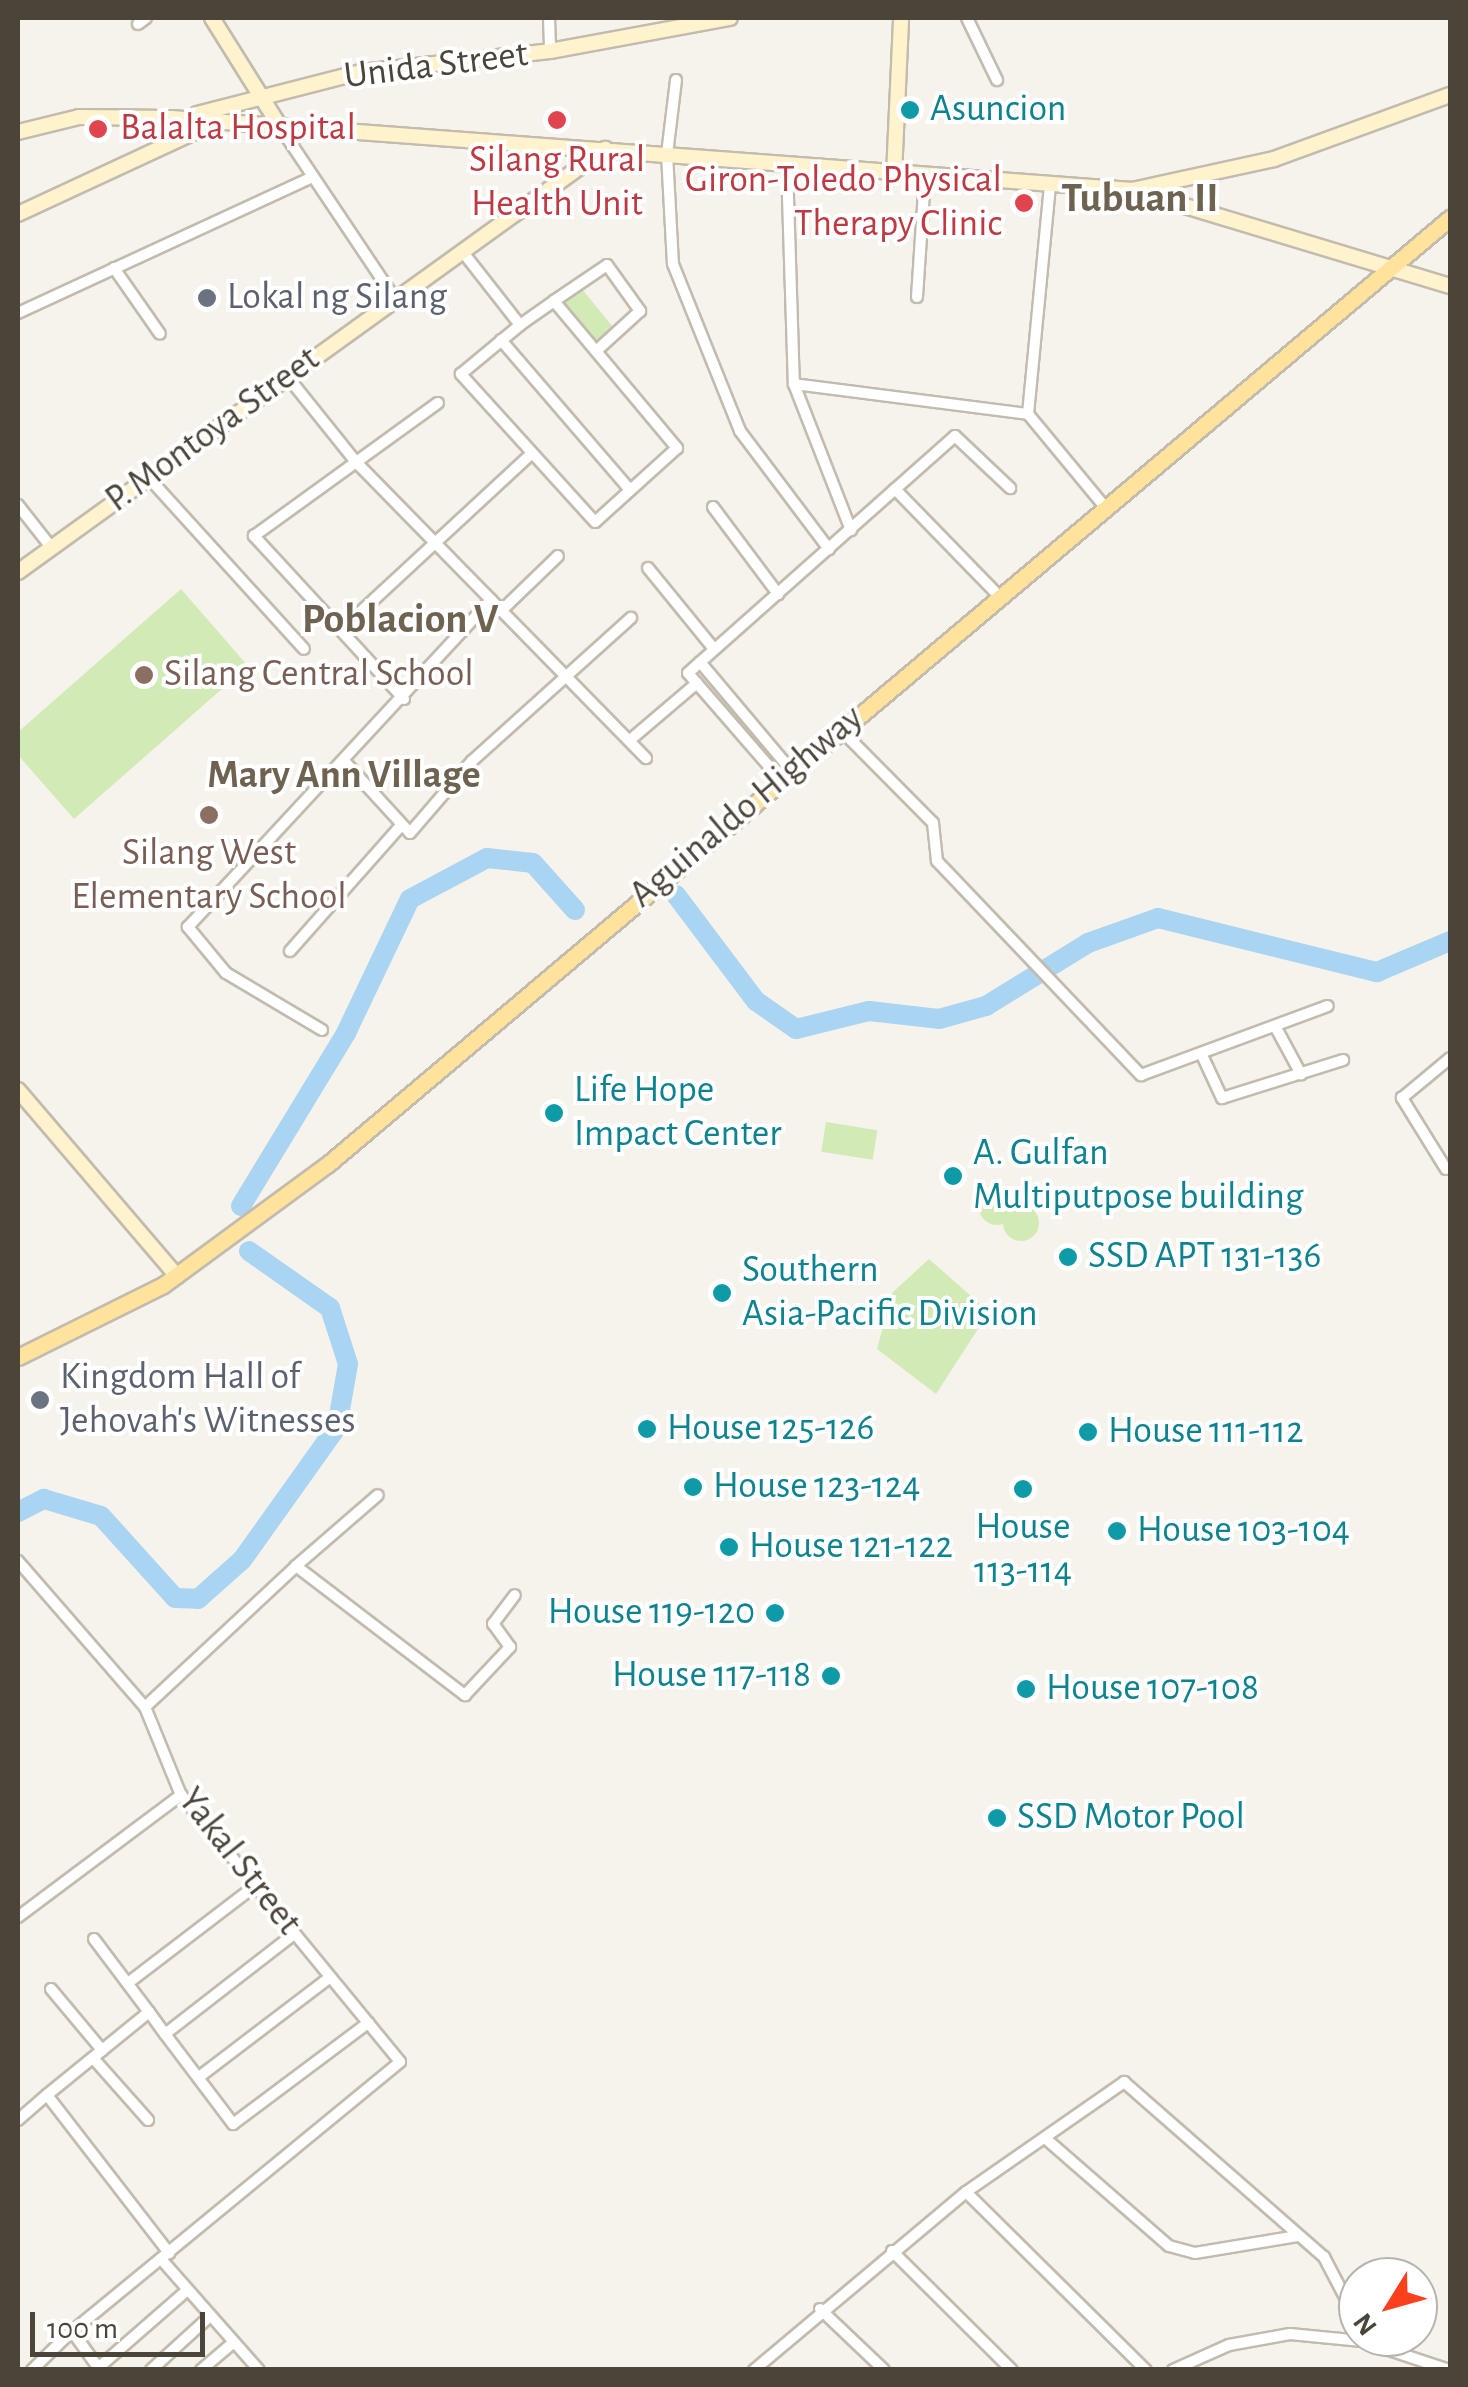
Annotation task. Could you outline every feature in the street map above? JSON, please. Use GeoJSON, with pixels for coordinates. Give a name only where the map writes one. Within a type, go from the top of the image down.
{"type":"FeatureCollection","features":[{"type":"Feature","properties":{"kind":"main road"},"geometry":{"type":"LineString","coordinates":[[212,18],[280,127]]}},
{"type":"Feature","properties":{"kind":"main road","name":"Unida Street"},"geometry":{"type":"LineString","coordinates":[[172,118],[263,104],[361,72],[550,52],[730,18]]}},
{"type":"Feature","properties":{"kind":"main road"},"geometry":{"type":"LineString","coordinates":[[894,175],[901,18]]}},
{"type":"Feature","properties":{"kind":"main road"},"geometry":{"type":"LineString","coordinates":[[245,106],[251,78]]}},
{"type":"Feature","properties":{"kind":"main road"},"geometry":{"type":"LineString","coordinates":[[1132,190],[1274,158],[1450,95]]}},
{"type":"Feature","properties":{"kind":"main road"},"geometry":{"type":"LineString","coordinates":[[253,124],[263,104]]}},
{"type":"Feature","properties":{"kind":"main road"},"geometry":{"type":"LineString","coordinates":[[18,132],[79,117],[172,118],[605,149],[926,178],[1132,190],[1450,286]]}},
{"type":"Feature","properties":{"kind":"main road"},"geometry":{"type":"LineString","coordinates":[[18,214],[221,122]]}},
{"type":"Feature","properties":{"kind":"main road","name":"P. Montoya Street"},"geometry":{"type":"LineString","coordinates":[[18,572],[605,149]]}},
{"type":"Feature","properties":{"kind":"main road","name":"Aguinaldo Highway"},"geometry":{"type":"LineString","coordinates":[[18,1357],[178,1276],[328,1164],[1450,218]]}},
{"type":"Feature","properties":{"kind":"main road"},"geometry":{"type":"LineString","coordinates":[[18,1090],[178,1276]]}},
{"type":"Feature","properties":{"kind":"street"},"geometry":{"type":"LineString","coordinates":[[549,18],[550,52]]}},
{"type":"Feature","properties":{"kind":"street"},"geometry":{"type":"LineString","coordinates":[[967,18],[997,80]]}},
{"type":"Feature","properties":{"kind":"street"},"geometry":{"type":"LineString","coordinates":[[676,80],[667,154],[669,251],[734,417],[829,549]]}},
{"type":"Feature","properties":{"kind":"street"},"geometry":{"type":"LineString","coordinates":[[280,127],[310,178],[395,299]]}},
{"type":"Feature","properties":{"kind":"street"},"geometry":{"type":"LineString","coordinates":[[787,165],[794,384],[851,530]]}},
{"type":"Feature","properties":{"kind":"street"},"geometry":{"type":"LineString","coordinates":[[18,313],[310,178]]}},
{"type":"Feature","properties":{"kind":"street"},"geometry":{"type":"LineString","coordinates":[[916,297],[926,178]]}},
{"type":"Feature","properties":{"kind":"street"},"geometry":{"type":"LineString","coordinates":[[1028,414],[1050,186]]}},
{"type":"Feature","properties":{"kind":"street"},"geometry":{"type":"LineString","coordinates":[[462,251],[520,326]]}},
{"type":"Feature","properties":{"kind":"street"},"geometry":{"type":"LineString","coordinates":[[554,301],[677,448],[595,522],[460,374],[501,340],[554,301],[607,264],[640,311],[596,350]]}},
{"type":"Feature","properties":{"kind":"street"},"geometry":{"type":"LineString","coordinates":[[114,268],[160,334]]}},
{"type":"Feature","properties":{"kind":"street"},"geometry":{"type":"LineString","coordinates":[[501,340],[630,490]]}},
{"type":"Feature","properties":{"kind":"street"},"geometry":{"type":"LineString","coordinates":[[287,376],[356,461],[646,758]]}},
{"type":"Feature","properties":{"kind":"street"},"geometry":{"type":"LineString","coordinates":[[794,384],[1028,414],[1104,507]]}},
{"type":"Feature","properties":{"kind":"street"},"geometry":{"type":"LineString","coordinates":[[404,699],[254,536],[438,403]]}},
{"type":"Feature","properties":{"kind":"street"},"geometry":{"type":"LineString","coordinates":[[786,775],[688,673],[955,436],[1010,488]]}},
{"type":"Feature","properties":{"kind":"street"},"geometry":{"type":"LineString","coordinates":[[341,630],[431,538],[532,453]]}},
{"type":"Feature","properties":{"kind":"street"},"geometry":{"type":"LineString","coordinates":[[148,477],[304,649]]}},
{"type":"Feature","properties":{"kind":"street"},"geometry":{"type":"LineString","coordinates":[[895,490],[998,596]]}},
{"type":"Feature","properties":{"kind":"street"},"geometry":{"type":"LineString","coordinates":[[18,505],[51,547]]}},
{"type":"Feature","properties":{"kind":"street"},"geometry":{"type":"LineString","coordinates":[[712,507],[778,594]]}},
{"type":"Feature","properties":{"kind":"street"},"geometry":{"type":"LineString","coordinates":[[501,611],[558,556]]}},
{"type":"Feature","properties":{"kind":"street"},"geometry":{"type":"LineString","coordinates":[[648,568],[714,649]]}},
{"type":"Feature","properties":{"kind":"street"},"geometry":{"type":"LineString","coordinates":[[322,1030],[226,973],[188,928],[492,600]]}},
{"type":"Feature","properties":{"kind":"street"},"geometry":{"type":"LineString","coordinates":[[290,951],[398,828],[422,825],[472,761],[632,618]]}},
{"type":"Feature","properties":{"kind":"street"},"geometry":{"type":"LineString","coordinates":[[700,662],[786,775]]}},
{"type":"Feature","properties":{"kind":"street"},"geometry":{"type":"LineString","coordinates":[[630,740],[697,683]]}},
{"type":"Feature","properties":{"kind":"street"},"geometry":{"type":"LineString","coordinates":[[840,729],[933,823],[937,861],[1069,1006],[1140,1075],[1328,1006]]}},
{"type":"Feature","properties":{"kind":"street"},"geometry":{"type":"LineString","coordinates":[[345,762],[398,828]]}},
{"type":"Feature","properties":{"kind":"street"},"geometry":{"type":"LineString","coordinates":[[1274,1026],[1301,1074]]}},
{"type":"Feature","properties":{"kind":"street"},"geometry":{"type":"LineString","coordinates":[[1201,1053],[1222,1098],[1343,1060]]}},
{"type":"Feature","properties":{"kind":"street"},"geometry":{"type":"LineString","coordinates":[[1446,1169],[1402,1098],[1450,1058]]}},
{"type":"Feature","properties":{"kind":"street"},"geometry":{"type":"LineString","coordinates":[[145,1708],[378,1495]]}},
{"type":"Feature","properties":{"kind":"street","name":"Yakal Street"},"geometry":{"type":"LineString","coordinates":[[18,1561],[145,1708],[181,1795],[400,2062],[165,2256]]}},
{"type":"Feature","properties":{"kind":"street"},"geometry":{"type":"LineString","coordinates":[[296,1566],[465,1695],[510,1647],[493,1624],[515,1594]]}},
{"type":"Feature","properties":{"kind":"street"},"geometry":{"type":"LineString","coordinates":[[18,1917],[181,1795]]}},
{"type":"Feature","properties":{"kind":"street"},"geometry":{"type":"LineString","coordinates":[[128,1983],[256,1885]]}},
{"type":"Feature","properties":{"kind":"street"},"geometry":{"type":"LineString","coordinates":[[165,2034],[294,1934]]}},
{"type":"Feature","properties":{"kind":"street"},"geometry":{"type":"LineString","coordinates":[[94,1939],[235,2126],[368,2023]]}},
{"type":"Feature","properties":{"kind":"street"},"geometry":{"type":"LineString","coordinates":[[198,2077],[329,1978]]}},
{"type":"Feature","properties":{"kind":"street"},"geometry":{"type":"LineString","coordinates":[[51,1989],[148,2120]]}},
{"type":"Feature","properties":{"kind":"street"},"geometry":{"type":"LineString","coordinates":[[18,2120],[149,2012]]}},
{"type":"Feature","properties":{"kind":"street"},"geometry":{"type":"LineString","coordinates":[[754,2370],[820,2309],[966,2192],[1124,2082],[1324,2258],[1338,2284]]}},
{"type":"Feature","properties":{"kind":"street"},"geometry":{"type":"LineString","coordinates":[[47,2095],[165,2256],[185,2292],[259,2370]]}},
{"type":"Feature","properties":{"kind":"street"},"geometry":{"type":"LineString","coordinates":[[1045,2138],[1169,2246],[1195,2252],[1298,2236]]}},
{"type":"Feature","properties":{"kind":"street"},"geometry":{"type":"LineString","coordinates":[[966,2192],[1146,2370]]}},
{"type":"Feature","properties":{"kind":"street"},"geometry":{"type":"LineString","coordinates":[[892,2251],[1012,2370]]}},
{"type":"Feature","properties":{"kind":"street"},"geometry":{"type":"LineString","coordinates":[[32,2370],[72,2331],[165,2256]]}},
{"type":"Feature","properties":{"kind":"street"},"geometry":{"type":"LineString","coordinates":[[72,2331],[99,2368],[185,2292]]}},
{"type":"Feature","properties":{"kind":"street"},"geometry":{"type":"LineString","coordinates":[[820,2309],[884,2370]]}},
{"type":"Feature","properties":{"kind":"street"},"geometry":{"type":"LineString","coordinates":[[150,2370],[208,2318]]}},
{"type":"Feature","properties":{"kind":"street"},"geometry":{"type":"LineString","coordinates":[[1173,2370],[1230,2345],[1290,2334],[1338,2337]]}},
{"type":"Feature","properties":{"kind":"street"},"geometry":{"type":"LineString","coordinates":[[201,2370],[234,2342]]}},
{"type":"Feature","properties":{"kind":"street"},"geometry":{"type":"LineString","coordinates":[[1413,2357],[1449,2370]]}},
{"type":"Feature","properties":{"kind":"green space"},"geometry":{"type":"Polygon","coordinates":[[[582,289],[613,328],[596,342],[564,303],[582,289]]]}},
{"type":"Feature","properties":{"kind":"green space"},"geometry":{"type":"Polygon","coordinates":[[[181,589],[248,666],[74,819],[18,755],[18,732],[181,589]]]}},
{"type":"Feature","properties":{"kind":"green space"},"geometry":{"type":"Polygon","coordinates":[[[826,1122],[877,1130],[873,1160],[821,1152],[826,1122]]]}},
{"type":"Feature","properties":{"kind":"green space"},"geometry":{"type":"Polygon","coordinates":[[[997,1189],[1010,1194],[1015,1207],[1010,1220],[997,1225],[984,1220],[979,1207],[984,1194],[997,1189]]]}},
{"type":"Feature","properties":{"kind":"green space"},"geometry":{"type":"Polygon","coordinates":[[[1021,1205],[1034,1210],[1039,1223],[1034,1236],[1021,1241],[1008,1236],[1003,1223],[1008,1210],[1021,1205]]]}},
{"type":"Feature","properties":{"kind":"green space"},"geometry":{"type":"Polygon","coordinates":[[[929,1259],[989,1312],[936,1394],[877,1349],[892,1293],[929,1259]]]}},
{"type":"Feature","properties":{"kind":"waterway"},"geometry":{"type":"LineString","coordinates":[[241,1206],[346,1033],[410,899],[487,858],[533,863],[575,910]]}},
{"type":"Feature","properties":{"kind":"waterway"},"geometry":{"type":"LineString","coordinates":[[676,895],[756,1001],[796,1029],[869,1011],[939,1019],[986,1006],[1088,943],[1158,918],[1377,972],[1450,941]]}},
{"type":"Feature","properties":{"kind":"waterway"},"geometry":{"type":"LineString","coordinates":[[18,1512],[44,1499],[101,1516],[175,1598],[198,1599],[242,1560],[337,1427],[348,1364],[330,1308],[249,1251]]}},
{"type":"Feature","properties":{"kind":"place","name":"Asuncion"},"geometry":{"type":"Point","coordinates":[910,110]}},
{"type":"Feature","properties":{"kind":"place","name":"Silang Rural Health Unit"},"geometry":{"type":"Point","coordinates":[557,120]}},
{"type":"Feature","properties":{"kind":"place","name":"Balalta Hospital"},"geometry":{"type":"Point","coordinates":[98,129]}},
{"type":"Feature","properties":{"kind":"place","name":"Giron-Toledo Physical Therapy Clinic"},"geometry":{"type":"Point","coordinates":[1024,203]}},
{"type":"Feature","properties":{"kind":"place","name":"Lokal ng Silang"},"geometry":{"type":"Point","coordinates":[207,298]}},
{"type":"Feature","properties":{"kind":"place","name":"Silang Central School"},"geometry":{"type":"Point","coordinates":[144,675]}},
{"type":"Feature","properties":{"kind":"place","name":"Silang West Elementary School"},"geometry":{"type":"Point","coordinates":[209,815]}},
{"type":"Feature","properties":{"kind":"place","name":"Life Hope Impact Center"},"geometry":{"type":"Point","coordinates":[554,1113]}},
{"type":"Feature","properties":{"kind":"place","name":"A. Gulfan Multiputpose building"},"geometry":{"type":"Point","coordinates":[953,1176]}},
{"type":"Feature","properties":{"kind":"place","name":"SSD APT 131-136"},"geometry":{"type":"Point","coordinates":[1068,1257]}},
{"type":"Feature","properties":{"kind":"place","name":"Southern Asia-Pacific Division"},"geometry":{"type":"Point","coordinates":[722,1293]}},
{"type":"Feature","properties":{"kind":"place","name":"Kingdom Hall of Jehovah's Witnesses"},"geometry":{"type":"Point","coordinates":[40,1400]}},
{"type":"Feature","properties":{"kind":"place","name":"House 125-126"},"geometry":{"type":"Point","coordinates":[647,1429]}},
{"type":"Feature","properties":{"kind":"place","name":"House 111-112"},"geometry":{"type":"Point","coordinates":[1088,1432]}},
{"type":"Feature","properties":{"kind":"place","name":"House 123-124"},"geometry":{"type":"Point","coordinates":[693,1487]}},
{"type":"Feature","properties":{"kind":"place","name":"House 113-114"},"geometry":{"type":"Point","coordinates":[1023,1489]}},
{"type":"Feature","properties":{"kind":"place","name":"House 103-104"},"geometry":{"type":"Point","coordinates":[1117,1531]}},
{"type":"Feature","properties":{"kind":"place","name":"House 121-122"},"geometry":{"type":"Point","coordinates":[729,1547]}},
{"type":"Feature","properties":{"kind":"place","name":"House 119-120"},"geometry":{"type":"Point","coordinates":[775,1613]}},
{"type":"Feature","properties":{"kind":"place","name":"House 117-118"},"geometry":{"type":"Point","coordinates":[831,1676]}},
{"type":"Feature","properties":{"kind":"place","name":"House 107-108"},"geometry":{"type":"Point","coordinates":[1026,1689]}},
{"type":"Feature","properties":{"kind":"place","name":"SSD Motor Pool"},"geometry":{"type":"Point","coordinates":[997,1818]}},
{"type":"Feature","properties":{"kind":"district","name":"Tubuan II"},"geometry":{"type":"Point","coordinates":[1140,198]}},
{"type":"Feature","properties":{"kind":"district","name":"Poblacion V"},"geometry":{"type":"Point","coordinates":[400,619]}},
{"type":"Feature","properties":{"kind":"district","name":"Mary Ann Village"},"geometry":{"type":"Point","coordinates":[344,775]}}]}
